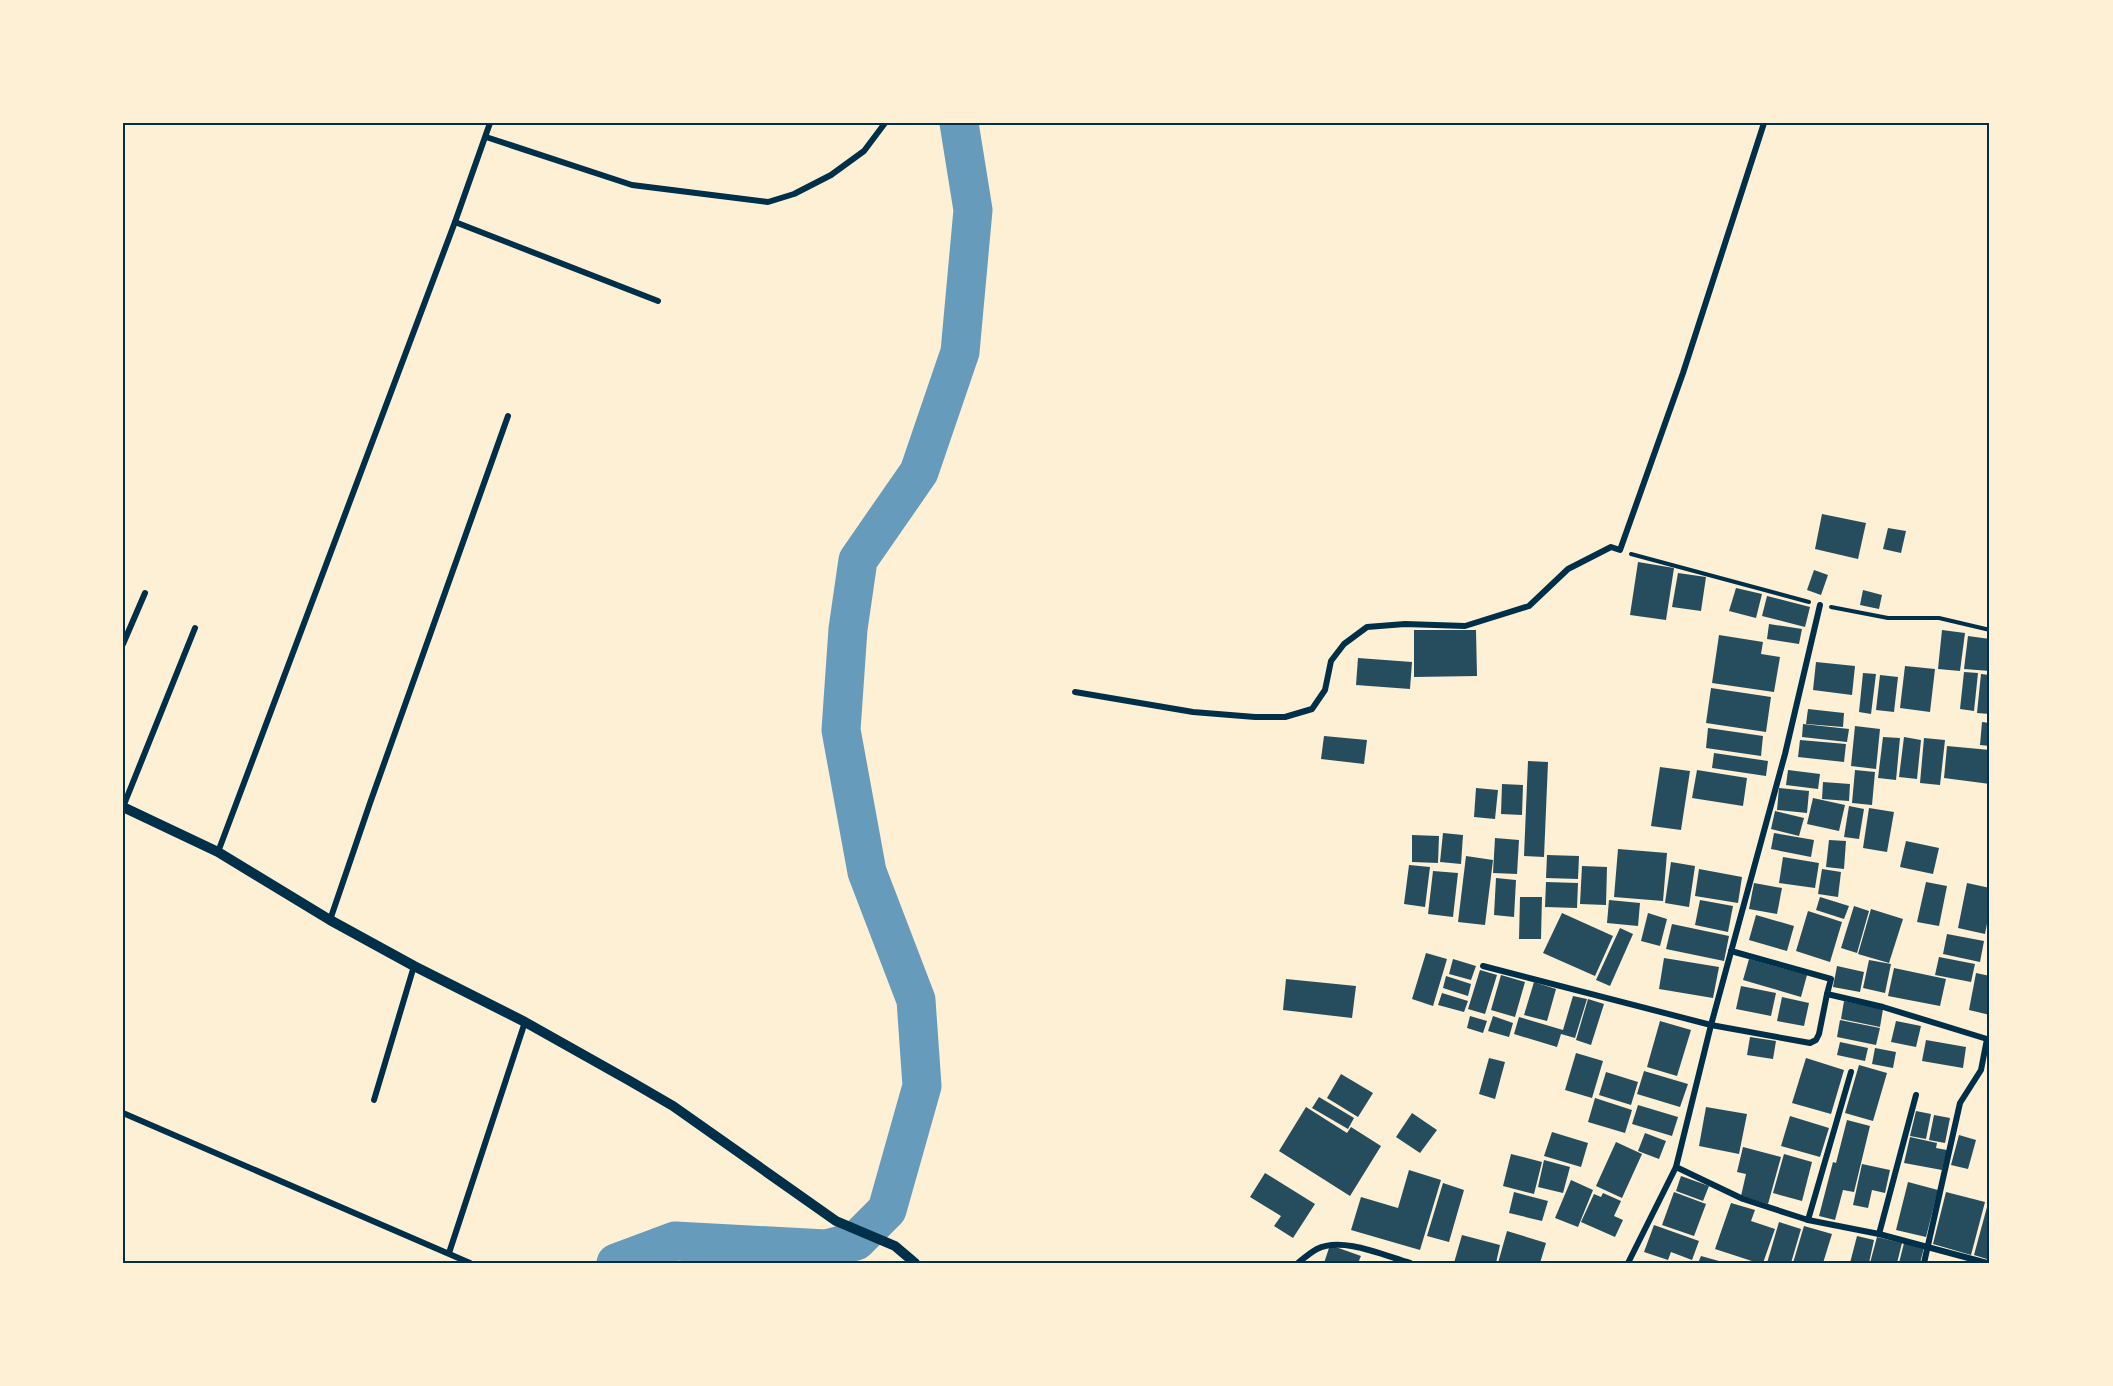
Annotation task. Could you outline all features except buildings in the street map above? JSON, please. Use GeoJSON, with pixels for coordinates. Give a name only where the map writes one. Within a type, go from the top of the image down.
{"type":"FeatureCollection","features":[{"type":"Feature","properties":{"kind":"street"},"geometry":{"type":"LineString","coordinates":[[218,852],[455,222],[490,123]]}},
{"type":"Feature","properties":{"kind":"street"},"geometry":{"type":"LineString","coordinates":[[486,137],[632,185],[768,202],[794,194],[831,175],[864,151],[885,123]]}},
{"type":"Feature","properties":{"kind":"street"},"geometry":{"type":"LineString","coordinates":[[1075,692],[1193,712],[1285,717],[1312,709],[1325,690],[1331,661],[1344,644],[1367,627],[1405,624],[1466,626],[1529,606],[1568,569],[1611,547],[1620,550],[1683,374],[1764,123]]}},
{"type":"Feature","properties":{"kind":"street"},"geometry":{"type":"LineString","coordinates":[[455,222],[658,301]]}},
{"type":"Feature","properties":{"kind":"street"},"geometry":{"type":"LineString","coordinates":[[330,920],[508,416]]}},
{"type":"Feature","properties":{"kind":"street"},"geometry":{"type":"LineString","coordinates":[[123,644],[145,593]]}},
{"type":"Feature","properties":{"kind":"street"},"geometry":{"type":"LineString","coordinates":[[1628,1263],[1676,1167],[1711,1025],[1785,754],[1820,605]]}},
{"type":"Feature","properties":{"kind":"street"},"geometry":{"type":"LineString","coordinates":[[195,628],[123,807],[218,852],[330,920],[414,966],[525,1022],[673,1106],[836,1221],[895,1246],[915,1263]]}},
{"type":"Feature","properties":{"kind":"street"},"geometry":{"type":"LineString","coordinates":[[1483,966],[1711,1025],[1810,1043],[1816,1040],[1831,978],[1731,951]]}},
{"type":"Feature","properties":{"kind":"street"},"geometry":{"type":"LineString","coordinates":[[374,1100],[414,966]]}},
{"type":"Feature","properties":{"kind":"street"},"geometry":{"type":"LineString","coordinates":[[1827,994],[1883,1007],[1987,1039],[1981,1070],[1960,1103],[1924,1263]]}},
{"type":"Feature","properties":{"kind":"street"},"geometry":{"type":"LineString","coordinates":[[449,1253],[525,1022]]}},
{"type":"Feature","properties":{"kind":"street"},"geometry":{"type":"LineString","coordinates":[[1808,1220],[1851,1072]]}},
{"type":"Feature","properties":{"kind":"street"},"geometry":{"type":"LineString","coordinates":[[1879,1234],[1916,1095]]}},
{"type":"Feature","properties":{"kind":"street"},"geometry":{"type":"LineString","coordinates":[[123,1113],[470,1263]]}},
{"type":"Feature","properties":{"kind":"street"},"geometry":{"type":"LineString","coordinates":[[1676,1167],[1743,1199],[1808,1220],[1879,1234],[1987,1263]]}},
{"type":"Feature","properties":{"kind":"street"},"geometry":{"type":"LineString","coordinates":[[1298,1263],[1317,1249],[1334,1244],[1354,1246],[1410,1263]]}},
{"type":"Feature","properties":{"kind":"path"},"geometry":{"type":"LineString","coordinates":[[1620,550],[1820,605],[1888,618],[1939,618],[1990,630]]}},
{"type":"Feature","properties":{"kind":"waterway"},"geometry":{"type":"LineString","coordinates":[[616,1263],[675,1241],[826,1249],[856,1241],[887,1210],[922,1086],[916,1000],[867,872],[841,730],[848,629],[858,560],[919,472],[960,352],[973,210],[959,123]]}}]}
